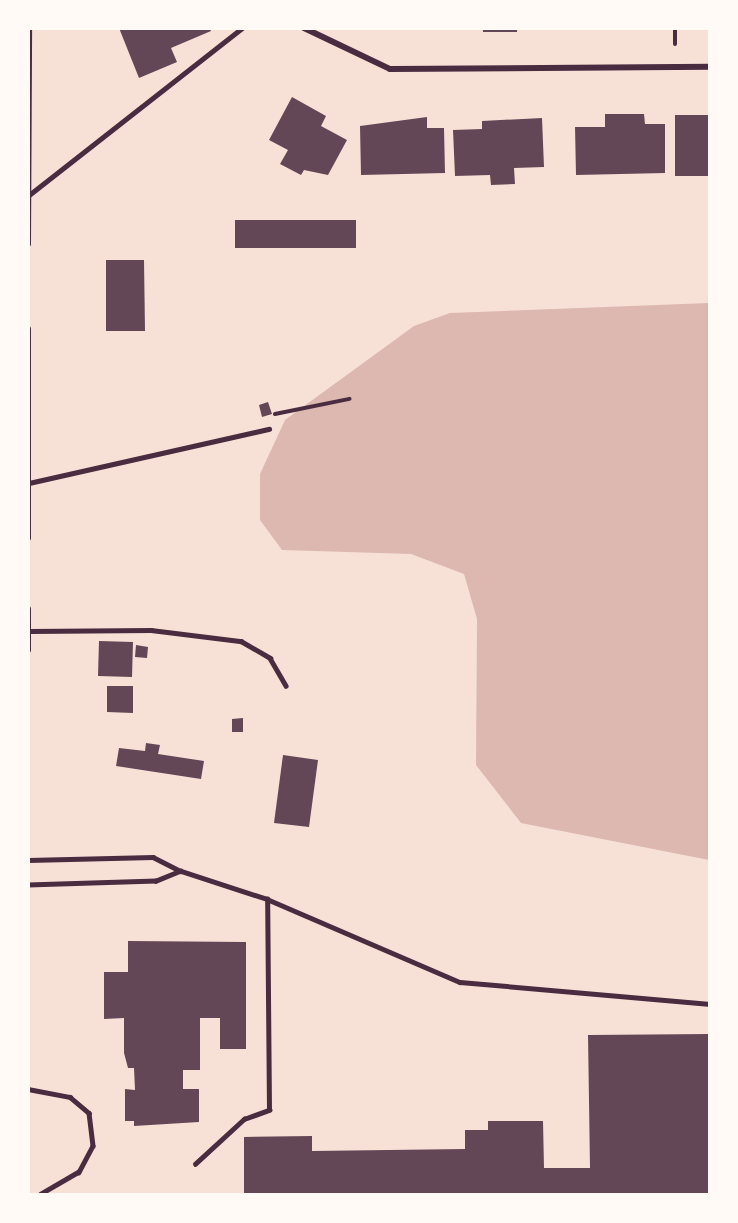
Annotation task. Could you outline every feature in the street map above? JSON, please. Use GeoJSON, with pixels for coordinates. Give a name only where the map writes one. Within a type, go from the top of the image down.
{"type":"FeatureCollection","features":[{"type":"Feature","properties":{"kind":"street"},"geometry":{"type":"LineString","coordinates":[[28,244],[29,28]]}},
{"type":"Feature","properties":{"kind":"street"},"geometry":{"type":"LineString","coordinates":[[304,28],[390,69],[710,67]]}},
{"type":"Feature","properties":{"kind":"street"},"geometry":{"type":"LineString","coordinates":[[28,329],[28,538]]}},
{"type":"Feature","properties":{"kind":"street"},"geometry":{"type":"LineString","coordinates":[[28,609],[28,650]]}},
{"type":"Feature","properties":{"kind":"lane"},"geometry":{"type":"LineString","coordinates":[[29,195],[242,28]]}},
{"type":"Feature","properties":{"kind":"lane"},"geometry":{"type":"LineString","coordinates":[[29,483],[269,429]]}},
{"type":"Feature","properties":{"kind":"lane"},"geometry":{"type":"LineString","coordinates":[[29,631],[151,630],[242,641],[270,658],[286,686]]}},
{"type":"Feature","properties":{"kind":"lane"},"geometry":{"type":"LineString","coordinates":[[28,860],[153,857],[181,870],[267,899],[460,982],[710,1004]]}},
{"type":"Feature","properties":{"kind":"lane"},"geometry":{"type":"LineString","coordinates":[[28,885],[156,881],[181,870]]}},
{"type":"Feature","properties":{"kind":"lane"},"geometry":{"type":"LineString","coordinates":[[195,1164],[244,1119],[269,1110],[267,899]]}},
{"type":"Feature","properties":{"kind":"lane"},"geometry":{"type":"LineString","coordinates":[[28,1089],[70,1097],[89,1113],[93,1146],[79,1173],[41,1194]]}},
{"type":"Feature","properties":{"kind":"path"},"geometry":{"type":"LineString","coordinates":[[675,28],[675,44]]}},
{"type":"Feature","properties":{"kind":"path"},"geometry":{"type":"LineString","coordinates":[[256,432],[260,422],[279,412],[349,399]]}},
{"type":"Feature","properties":{"kind":"shaded area"},"geometry":{"type":"Polygon","coordinates":[[[709,303],[709,860],[521,823],[476,765],[477,619],[464,574],[411,554],[282,550],[260,520],[260,474],[285,420],[414,326],[450,313],[709,303]]]}},
{"type":"Feature","properties":{"kind":"building"},"geometry":{"type":"Polygon","coordinates":[[[119,28],[210,28],[211,31],[171,48],[177,62],[139,78],[119,28]]]}},
{"type":"Feature","properties":{"kind":"building"},"geometry":{"type":"Polygon","coordinates":[[[483,28],[517,28],[517,32],[483,32],[483,28]]]}},
{"type":"Feature","properties":{"kind":"building"},"geometry":{"type":"Polygon","coordinates":[[[292,97],[326,116],[321,126],[347,140],[328,175],[304,170],[301,175],[280,164],[288,150],[269,140],[292,97]]]}},
{"type":"Feature","properties":{"kind":"building"},"geometry":{"type":"Polygon","coordinates":[[[605,114],[644,114],[645,124],[665,124],[665,173],[576,175],[575,127],[605,127],[605,114]]]}},
{"type":"Feature","properties":{"kind":"building"},"geometry":{"type":"Polygon","coordinates":[[[675,115],[710,115],[710,176],[675,176],[675,115]]]}},
{"type":"Feature","properties":{"kind":"building"},"geometry":{"type":"Polygon","coordinates":[[[427,117],[427,128],[444,128],[445,173],[361,175],[360,126],[427,117]]]}},
{"type":"Feature","properties":{"kind":"building"},"geometry":{"type":"Polygon","coordinates":[[[542,118],[544,167],[514,168],[515,184],[491,185],[490,175],[455,176],[453,130],[482,129],[482,121],[542,118]]]}},
{"type":"Feature","properties":{"kind":"building"},"geometry":{"type":"Polygon","coordinates":[[[235,220],[356,220],[356,248],[235,248],[235,220]]]}},
{"type":"Feature","properties":{"kind":"building"},"geometry":{"type":"Polygon","coordinates":[[[106,260],[144,260],[145,331],[106,331],[106,260]]]}},
{"type":"Feature","properties":{"kind":"building"},"geometry":{"type":"Polygon","coordinates":[[[268,402],[272,414],[262,417],[259,405],[268,402]]]}},
{"type":"Feature","properties":{"kind":"building"},"geometry":{"type":"Polygon","coordinates":[[[99,641],[133,642],[132,677],[98,676],[99,641]]]}},
{"type":"Feature","properties":{"kind":"building"},"geometry":{"type":"Polygon","coordinates":[[[136,645],[148,647],[147,658],[135,657],[136,645]]]}},
{"type":"Feature","properties":{"kind":"building"},"geometry":{"type":"Polygon","coordinates":[[[107,686],[133,686],[133,713],[107,712],[107,686]]]}},
{"type":"Feature","properties":{"kind":"building"},"geometry":{"type":"Polygon","coordinates":[[[243,718],[243,732],[232,732],[232,719],[243,718]]]}},
{"type":"Feature","properties":{"kind":"building"},"geometry":{"type":"Polygon","coordinates":[[[146,743],[160,745],[158,754],[204,761],[201,779],[116,766],[119,748],[145,751],[146,743]]]}},
{"type":"Feature","properties":{"kind":"building"},"geometry":{"type":"Polygon","coordinates":[[[283,755],[318,760],[309,827],[274,823],[283,755]]]}},
{"type":"Feature","properties":{"kind":"building"},"geometry":{"type":"Polygon","coordinates":[[[128,941],[246,942],[246,1049],[220,1049],[220,1018],[200,1018],[200,1070],[183,1070],[183,1089],[199,1089],[199,1122],[134,1126],[134,1121],[125,1121],[125,1089],[135,1090],[134,1068],[128,1068],[124,1053],[124,1018],[104,1019],[104,972],[128,972],[128,941]]]}},
{"type":"Feature","properties":{"kind":"building"},"geometry":{"type":"Polygon","coordinates":[[[710,1034],[710,1194],[244,1194],[244,1137],[312,1136],[312,1151],[465,1149],[465,1130],[488,1130],[488,1121],[543,1121],[544,1168],[590,1168],[588,1035],[710,1034]]]}}]}
